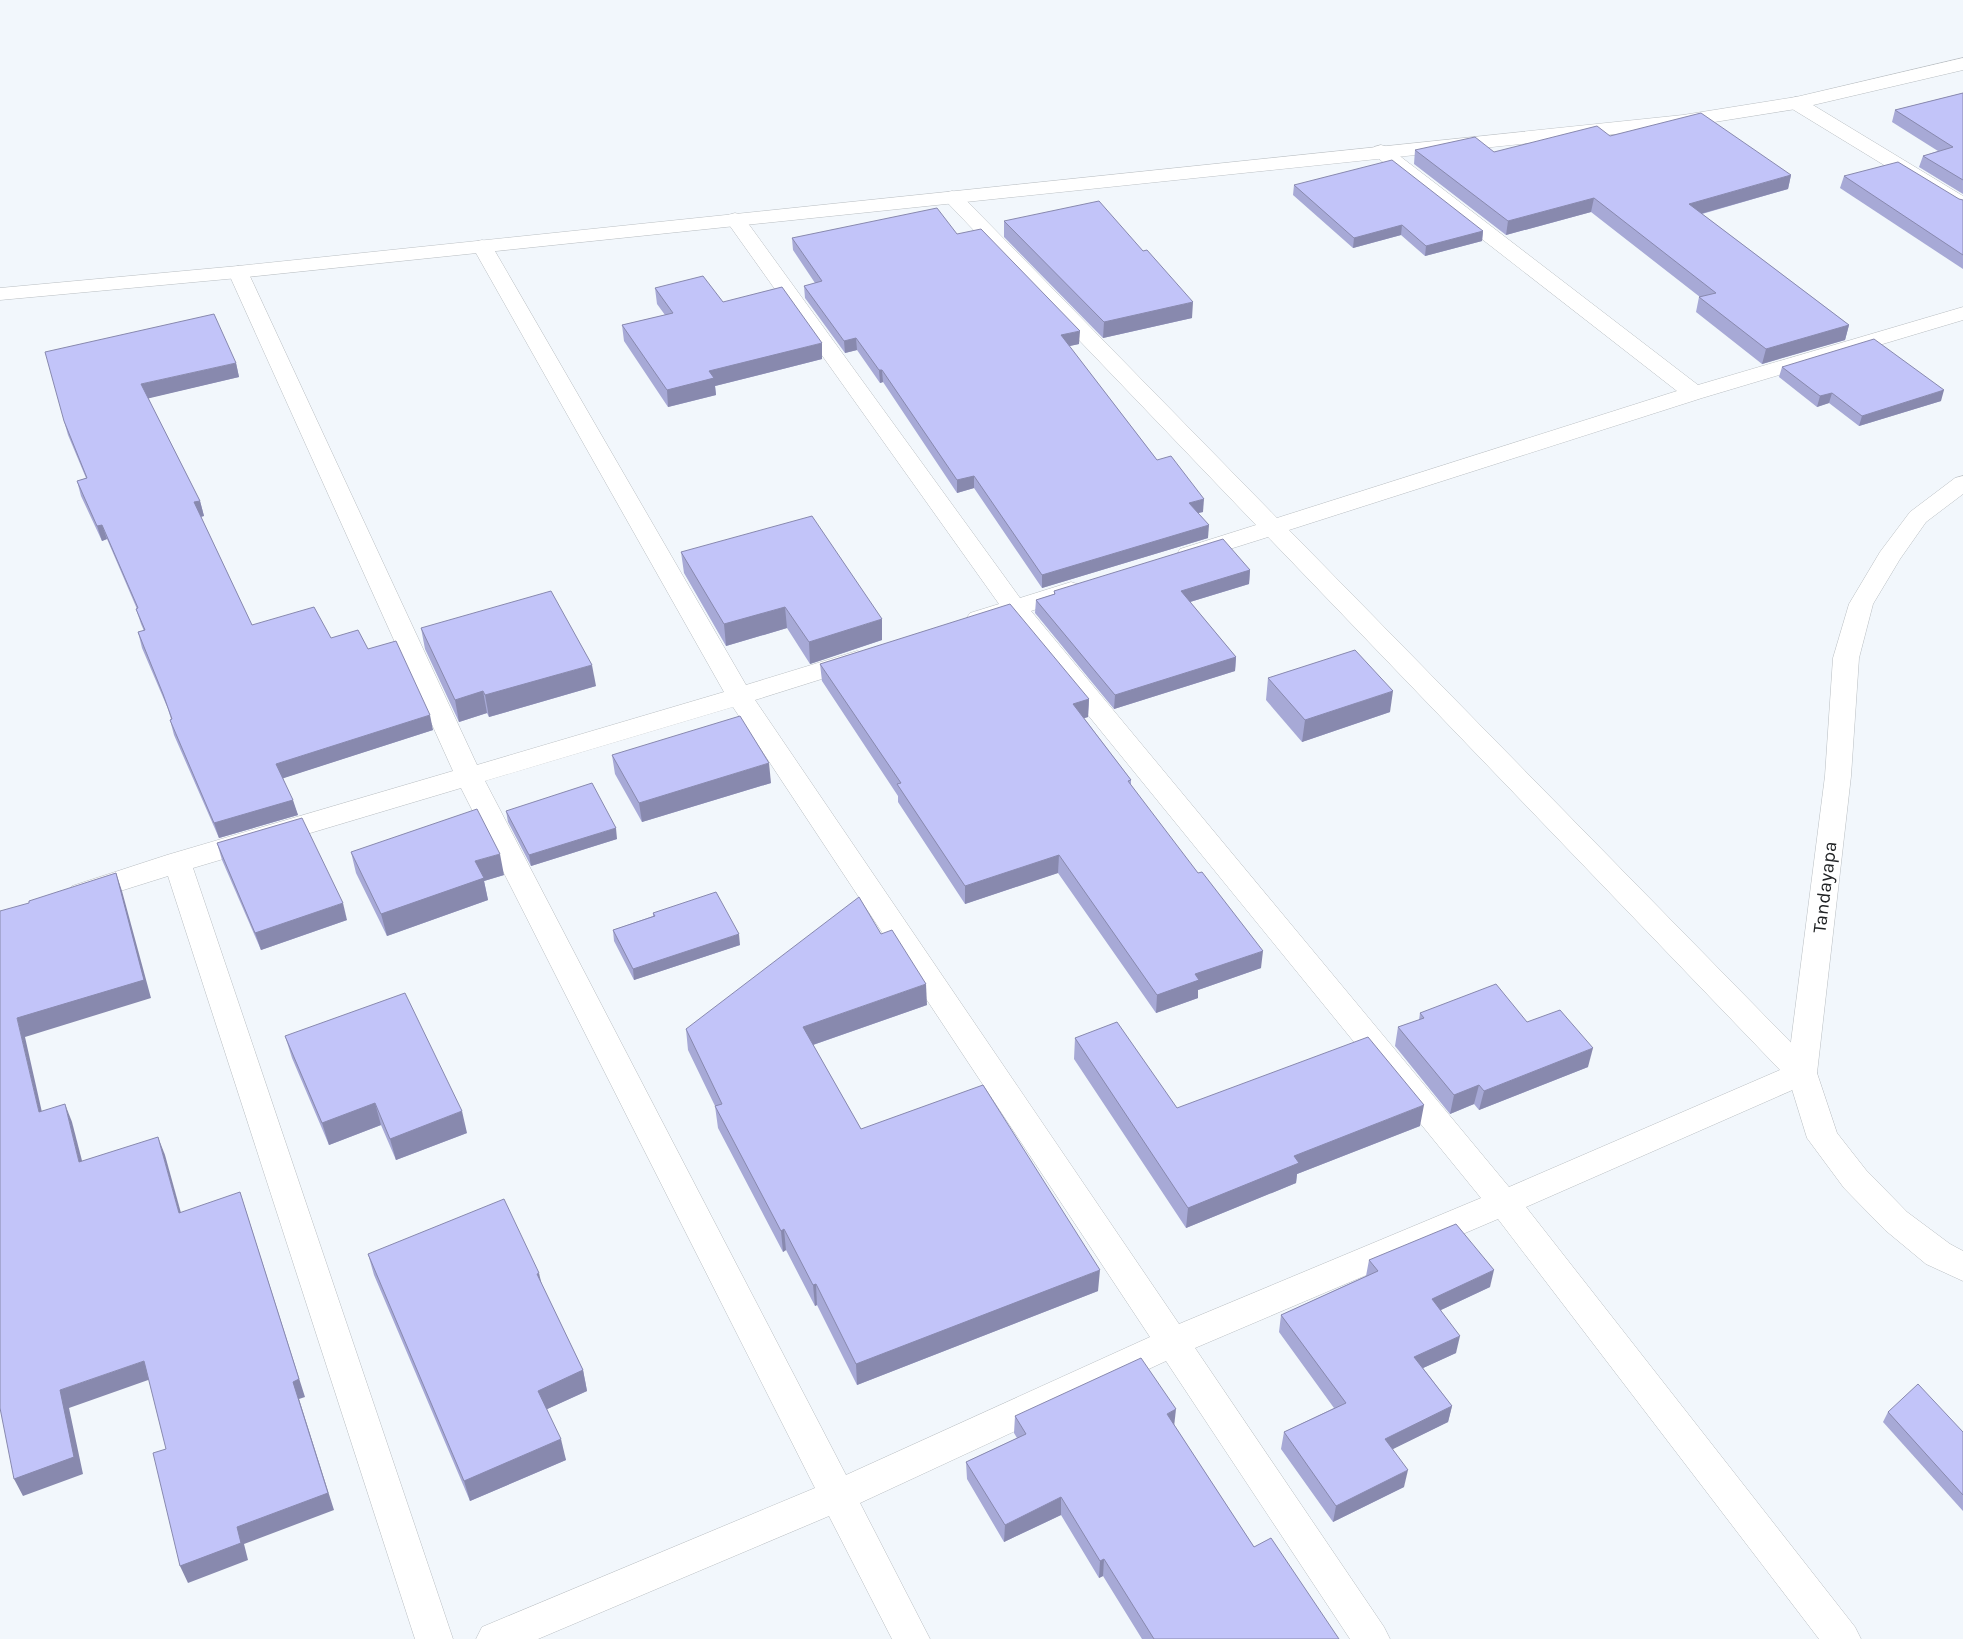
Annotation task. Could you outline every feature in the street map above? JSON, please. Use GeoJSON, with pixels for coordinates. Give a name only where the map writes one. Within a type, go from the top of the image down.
{"type":"FeatureCollection","features":[{"type":"Feature","properties":{"kind":"street"},"geometry":{"type":"LineString","coordinates":[[0,294],[238,272],[1381,151],[1683,121],[1796,103],[1963,64]]}},
{"type":"Feature","properties":{"kind":"street"},"geometry":{"type":"LineString","coordinates":[[1796,103],[1963,205]]}},
{"type":"Feature","properties":{"kind":"street"},"geometry":{"type":"LineString","coordinates":[[1381,151],[1694,393]]}},
{"type":"Feature","properties":{"kind":"street"},"geometry":{"type":"LineString","coordinates":[[495,1639],[837,1496],[1171,1343],[1504,1203],[1802,1073],[952,197]]}},
{"type":"Feature","properties":{"kind":"street"},"geometry":{"type":"LineString","coordinates":[[735,219],[1014,607],[1504,1203],[1842,1639]]}},
{"type":"Feature","properties":{"kind":"street"},"geometry":{"type":"LineString","coordinates":[[482,246],[740,697],[1371,1639]]}},
{"type":"Feature","properties":{"kind":"street"},"geometry":{"type":"LineString","coordinates":[[238,272],[469,776],[911,1639]]}},
{"type":"Feature","properties":{"kind":"street"},"geometry":{"type":"LineString","coordinates":[[1171,559],[1694,393],[1963,313]]}},
{"type":"Feature","properties":{"kind":"street","name":"Tandayapa"},"geometry":{"type":"LineString","coordinates":[[1963,482],[1918,517],[1889,557],[1861,604],[1846,658],[1838,776],[1802,1073],[1823,1138],[1854,1179],[1896,1221],[1938,1254],[1963,1267]]}},
{"type":"Feature","properties":{"kind":"street"},"geometry":{"type":"LineString","coordinates":[[957,626],[1097,582]]}},
{"type":"Feature","properties":{"kind":"street"},"geometry":{"type":"LineString","coordinates":[[56,902],[177,862],[740,697],[882,650]]}},
{"type":"Feature","properties":{"kind":"street"},"geometry":{"type":"LineString","coordinates":[[177,862],[434,1639]]}},
{"type":"Feature","properties":{"kind":"building"},"geometry":{"type":"Polygon","coordinates":[[[1963,93],[1963,180],[1923,156],[1953,147],[1895,110],[1963,93]]]}},
{"type":"Feature","properties":{"kind":"building"},"geometry":{"type":"Polygon","coordinates":[[[1701,113],[1791,175],[1689,204],[1849,325],[1766,349],[1699,297],[1716,293],[1594,198],[1508,221],[1415,150],[1475,137],[1494,152],[1597,126],[1610,136],[1701,113]]]}},
{"type":"Feature","properties":{"kind":"building"},"geometry":{"type":"Polygon","coordinates":[[[1392,160],[1483,231],[1426,246],[1402,225],[1354,238],[1294,185],[1392,160]]]}},
{"type":"Feature","properties":{"kind":"building"},"geometry":{"type":"Polygon","coordinates":[[[1898,162],[1963,200],[1963,255],[1844,176],[1898,162]]]}},
{"type":"Feature","properties":{"kind":"building"},"geometry":{"type":"Polygon","coordinates":[[[1099,201],[1143,251],[1147,250],[1193,302],[1104,322],[1004,221],[1099,201]]]}},
{"type":"Feature","properties":{"kind":"building"},"geometry":{"type":"Polygon","coordinates":[[[937,208],[957,234],[981,229],[1080,331],[1061,335],[1157,460],[1171,456],[1204,499],[1189,503],[1209,525],[1042,575],[974,476],[957,480],[882,370],[879,370],[856,338],[844,341],[804,286],[822,281],[792,238],[937,208]]]}},
{"type":"Feature","properties":{"kind":"building"},"geometry":{"type":"Polygon","coordinates":[[[703,276],[723,302],[782,287],[822,343],[709,371],[714,378],[667,390],[622,325],[673,313],[655,288],[703,276]]]}},
{"type":"Feature","properties":{"kind":"building"},"geometry":{"type":"Polygon","coordinates":[[[214,314],[236,363],[141,384],[200,501],[194,502],[252,625],[314,607],[331,638],[358,630],[368,649],[396,641],[430,715],[276,764],[293,800],[214,823],[170,720],[172,719],[163,694],[138,632],[145,630],[136,609],[138,608],[102,525],[97,526],[77,481],[87,478],[64,421],[45,352],[214,314]]]}},
{"type":"Feature","properties":{"kind":"building"},"geometry":{"type":"Polygon","coordinates":[[[1874,339],[1944,390],[1862,416],[1832,393],[1820,396],[1782,367],[1874,339]]]}},
{"type":"Feature","properties":{"kind":"building"},"geometry":{"type":"Polygon","coordinates":[[[812,516],[882,619],[809,642],[785,607],[724,624],[681,552],[812,516]]]}},
{"type":"Feature","properties":{"kind":"building"},"geometry":{"type":"Polygon","coordinates":[[[1223,539],[1250,570],[1181,591],[1236,657],[1115,695],[1036,600],[1055,594],[1054,591],[1223,539]]]}},
{"type":"Feature","properties":{"kind":"building"},"geometry":{"type":"Polygon","coordinates":[[[551,591],[592,665],[485,695],[483,691],[455,700],[421,628],[551,591]]]}},
{"type":"Feature","properties":{"kind":"building"},"geometry":{"type":"Polygon","coordinates":[[[1010,604],[1089,699],[1073,704],[1131,780],[1128,781],[1198,873],[1202,872],[1263,951],[1195,974],[1199,980],[1157,995],[1059,855],[965,886],[897,784],[901,783],[820,664],[1010,604]]]}},
{"type":"Feature","properties":{"kind":"building"},"geometry":{"type":"Polygon","coordinates":[[[1355,650],[1393,691],[1305,720],[1268,678],[1355,650]]]}},
{"type":"Feature","properties":{"kind":"building"},"geometry":{"type":"Polygon","coordinates":[[[740,716],[769,763],[639,803],[612,755],[740,716]]]}},
{"type":"Feature","properties":{"kind":"building"},"geometry":{"type":"Polygon","coordinates":[[[592,783],[616,828],[529,855],[506,811],[592,783]]]}},
{"type":"Feature","properties":{"kind":"building"},"geometry":{"type":"Polygon","coordinates":[[[477,809],[500,854],[475,861],[484,878],[381,914],[351,852],[477,809]]]}},
{"type":"Feature","properties":{"kind":"building"},"geometry":{"type":"Polygon","coordinates":[[[302,818],[343,903],[255,933],[217,843],[302,818]]]}},
{"type":"Feature","properties":{"kind":"building"},"geometry":{"type":"Polygon","coordinates":[[[116,873],[144,980],[17,1018],[39,1112],[65,1104],[79,1162],[158,1137],[179,1213],[240,1192],[299,1379],[293,1382],[328,1493],[237,1527],[241,1543],[180,1566],[153,1453],[166,1449],[144,1361],[60,1390],[74,1457],[14,1479],[0,1408],[0,911],[116,873]]]}},
{"type":"Feature","properties":{"kind":"building"},"geometry":{"type":"Polygon","coordinates":[[[716,892],[739,934],[633,969],[613,930],[655,916],[653,913],[716,892]]]}},
{"type":"Feature","properties":{"kind":"building"},"geometry":{"type":"Polygon","coordinates":[[[859,897],[881,934],[892,930],[926,984],[803,1027],[861,1129],[983,1085],[1100,1270],[856,1364],[816,1284],[813,1285],[784,1229],[781,1231],[715,1106],[722,1104],[686,1029],[859,897]]]}},
{"type":"Feature","properties":{"kind":"building"},"geometry":{"type":"Polygon","coordinates":[[[1496,984],[1527,1022],[1560,1010],[1593,1048],[1484,1091],[1479,1085],[1454,1095],[1398,1027],[1424,1018],[1420,1013],[1496,984]]]}},
{"type":"Feature","properties":{"kind":"building"},"geometry":{"type":"Polygon","coordinates":[[[405,993],[462,1111],[390,1139],[375,1103],[322,1123],[285,1036],[405,993]]]}},
{"type":"Feature","properties":{"kind":"building"},"geometry":{"type":"Polygon","coordinates":[[[1117,1022],[1177,1108],[1368,1037],[1424,1105],[1294,1156],[1299,1163],[1188,1208],[1075,1038],[1117,1022]]]}},
{"type":"Feature","properties":{"kind":"building"},"geometry":{"type":"Polygon","coordinates":[[[504,1199],[583,1370],[538,1391],[561,1439],[464,1481],[368,1254],[504,1199]]]}},
{"type":"Feature","properties":{"kind":"building"},"geometry":{"type":"Polygon","coordinates":[[[1456,1224],[1494,1270],[1432,1299],[1460,1336],[1414,1357],[1452,1406],[1385,1439],[1408,1470],[1336,1506],[1284,1432],[1346,1403],[1281,1315],[1378,1271],[1369,1260],[1456,1224]]]}},
{"type":"Feature","properties":{"kind":"building"},"geometry":{"type":"Polygon","coordinates":[[[1141,1358],[1176,1409],[1167,1414],[1254,1547],[1271,1538],[1339,1639],[1154,1639],[1104,1559],[1100,1561],[1061,1497],[1005,1525],[966,1462],[1026,1434],[1015,1416],[1141,1358]]]}},
{"type":"Feature","properties":{"kind":"building"},"geometry":{"type":"Polygon","coordinates":[[[1918,1384],[1963,1432],[1963,1495],[1888,1412],[1918,1384]]]}}]}
